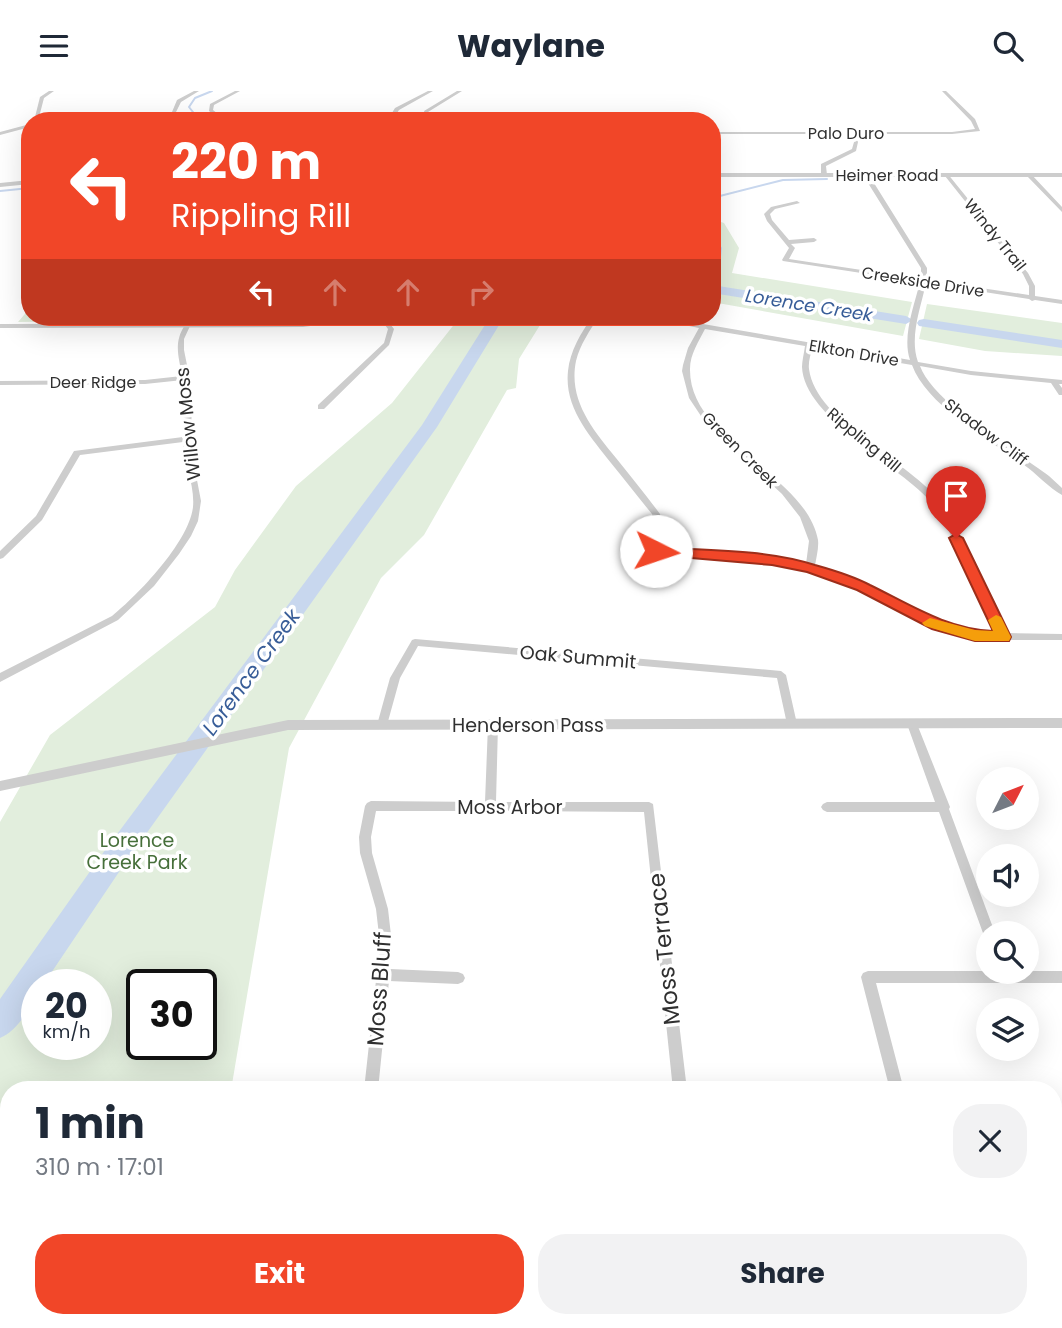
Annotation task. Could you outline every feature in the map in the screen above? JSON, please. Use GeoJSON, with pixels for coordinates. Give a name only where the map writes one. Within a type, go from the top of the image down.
{"type":"FeatureCollection","features":[{"type":"Feature","properties":{"kind":"street"},"geometry":{"type":"LineString","coordinates":[[38,112],[42,97],[52,91]]}},
{"type":"Feature","properties":{"kind":"street"},"geometry":{"type":"LineString","coordinates":[[174,112],[179,101],[197,91]]}},
{"type":"Feature","properties":{"kind":"street"},"geometry":{"type":"LineString","coordinates":[[214,112],[211,110],[212,104],[238,91]]}},
{"type":"Feature","properties":{"kind":"street"},"geometry":{"type":"LineString","coordinates":[[397,112],[431,91]]}},
{"type":"Feature","properties":{"kind":"street"},"geometry":{"type":"LineString","coordinates":[[426,112],[460,91]]}},
{"type":"Feature","properties":{"kind":"street","name":"Palo Duro"},"geometry":{"type":"LineString","coordinates":[[721,133],[961,133],[979,129],[944,91]]}},
{"type":"Feature","properties":{"kind":"street"},"geometry":{"type":"LineString","coordinates":[[0,134],[21,128]]}},
{"type":"Feature","properties":{"kind":"street"},"geometry":{"type":"LineString","coordinates":[[824,175],[823,165],[855,150],[856,142],[851,133]]}},
{"type":"Feature","properties":{"kind":"street","name":"Heimer Road"},"geometry":{"type":"LineString","coordinates":[[721,175],[1062,175]]}},
{"type":"Feature","properties":{"kind":"street"},"geometry":{"type":"LineString","coordinates":[[866,175],[925,274],[912,336],[914,363]]}},
{"type":"Feature","properties":{"kind":"street","name":"Windy Trail"},"geometry":{"type":"LineString","coordinates":[[947,175],[1026,274],[1032,286],[1032,299]]}},
{"type":"Feature","properties":{"kind":"street"},"geometry":{"type":"LineString","coordinates":[[1029,175],[1062,210]]}},
{"type":"Feature","properties":{"kind":"street"},"geometry":{"type":"LineString","coordinates":[[0,185],[21,183]]}},
{"type":"Feature","properties":{"kind":"street"},"geometry":{"type":"LineString","coordinates":[[797,202],[773,208],[767,214],[769,220],[788,241],[814,240]]}},
{"type":"Feature","properties":{"kind":"street","name":"Creekside Drive"},"geometry":{"type":"LineString","coordinates":[[788,241],[791,253],[785,260],[1062,302]]}},
{"type":"Feature","properties":{"kind":"street"},"geometry":{"type":"LineString","coordinates":[[0,326],[21,326]]}},
{"type":"Feature","properties":{"kind":"street","name":"Willow Moss"},"geometry":{"type":"LineString","coordinates":[[0,678],[131,607],[148,589],[192,525],[197,512],[187,439],[186,378],[179,343],[187,326]]}},
{"type":"Feature","properties":{"kind":"street"},"geometry":{"type":"LineString","coordinates":[[321,407],[387,344],[389,326]]}},
{"type":"Feature","properties":{"kind":"street"},"geometry":{"type":"LineString","coordinates":[[589,326],[574,350],[570,372],[571,390],[589,430],[656,514],[656,551],[772,561],[810,568],[862,586],[937,626],[975,636],[1062,637]]}},
{"type":"Feature","properties":{"kind":"street","name":"Elkton Drive"},"geometry":{"type":"LineString","coordinates":[[703,326],[982,375],[1058,381]]}},
{"type":"Feature","properties":{"kind":"street","name":"Green Creek"},"geometry":{"type":"LineString","coordinates":[[703,326],[687,361],[690,393],[714,428],[803,514],[816,540],[810,568]]}},
{"type":"Feature","properties":{"kind":"street","name":"Rippling Rill"},"geometry":{"type":"LineString","coordinates":[[809,345],[805,356],[805,372],[818,399],[835,418],[936,502],[1004,637]]}},
{"type":"Feature","properties":{"kind":"street","name":"Shadow Cliff"},"geometry":{"type":"LineString","coordinates":[[914,363],[925,381],[946,404],[1043,474],[1062,492]]}},
{"type":"Feature","properties":{"kind":"street","name":"Deer Ridge"},"geometry":{"type":"LineString","coordinates":[[1,384],[145,382],[186,378]]}},
{"type":"Feature","properties":{"kind":"street"},"geometry":{"type":"LineString","coordinates":[[1058,381],[1062,393]]}},
{"type":"Feature","properties":{"kind":"street"},"geometry":{"type":"LineString","coordinates":[[0,556],[39,518],[77,453],[187,439]]}},
{"type":"Feature","properties":{"kind":"street","name":"Oak Summit"},"geometry":{"type":"LineString","coordinates":[[382,725],[395,678],[415,642],[780,675],[792,724]]}},
{"type":"Feature","properties":{"kind":"street","name":"Henderson Pass"},"geometry":{"type":"LineString","coordinates":[[0,786],[276,726],[1062,723]]}},
{"type":"Feature","properties":{"kind":"street"},"geometry":{"type":"LineString","coordinates":[[912,724],[985,921]]}},
{"type":"Feature","properties":{"kind":"street"},"geometry":{"type":"LineString","coordinates":[[490,808],[492,725]]}},
{"type":"Feature","properties":{"kind":"street","name":"Moss Arbor"},"geometry":{"type":"LineString","coordinates":[[371,806],[649,807]]}},
{"type":"Feature","properties":{"kind":"street","name":"Moss Bluff"},"geometry":{"type":"LineString","coordinates":[[371,806],[365,837],[366,853],[385,926],[384,975],[372,1081]]}},
{"type":"Feature","properties":{"kind":"street","name":"Moss Terrace"},"geometry":{"type":"LineString","coordinates":[[649,807],[679,1081]]}},
{"type":"Feature","properties":{"kind":"street"},"geometry":{"type":"LineString","coordinates":[[827,807],[944,807]]}},
{"type":"Feature","properties":{"kind":"street"},"geometry":{"type":"LineString","coordinates":[[384,975],[458,978]]}},
{"type":"Feature","properties":{"kind":"street"},"geometry":{"type":"LineString","coordinates":[[895,1081],[868,977],[976,975]]}},
{"type":"Feature","properties":{"kind":"street"},"geometry":{"type":"LineString","coordinates":[[1039,976],[1062,977]]}},
{"type":"Feature","properties":{"kind":"green space"},"geometry":{"type":"Polygon","coordinates":[[[721,222],[739,248],[732,273],[912,302],[903,336],[721,304],[721,222]]]}},
{"type":"Feature","properties":{"kind":"green space"},"geometry":{"type":"Polygon","coordinates":[[[927,304],[1062,323],[1062,356],[985,351],[919,339],[927,304]]]}},
{"type":"Feature","properties":{"kind":"green space","name":"Lorence Creek Park"},"geometry":{"type":"Polygon","coordinates":[[[453,326],[539,326],[519,359],[516,388],[507,390],[424,535],[381,578],[289,748],[233,1081],[0,1081],[0,822],[50,735],[215,607],[235,570],[296,486],[392,403],[453,326]]]}},
{"type":"Feature","properties":{"kind":"waterway"},"geometry":{"type":"LineString","coordinates":[[193,112],[189,107],[195,98],[212,91]]}},
{"type":"Feature","properties":{"kind":"waterway"},"geometry":{"type":"LineString","coordinates":[[721,196],[783,180],[827,179]]}},
{"type":"Feature","properties":{"kind":"waterway"},"geometry":{"type":"LineString","coordinates":[[0,191],[21,189]]}},
{"type":"Feature","properties":{"kind":"waterway","name":"Lorence Creek"},"geometry":{"type":"LineString","coordinates":[[721,290],[906,320]]}},
{"type":"Feature","properties":{"kind":"waterway","name":"Lorence Creek"},"geometry":{"type":"LineString","coordinates":[[924,323],[1062,344]]}},
{"type":"Feature","properties":{"kind":"waterway","name":"Lorence Creek"},"geometry":{"type":"LineString","coordinates":[[0,1024],[112,861],[429,427],[491,326]]}},
{"type":"Feature","properties":{"kind":"slow traffic"},"geometry":{"type":"LineString","coordinates":[[930,623],[975,636],[1004,637],[996,620]]}},
{"type":"Feature","properties":{"kind":"route"},"geometry":{"type":"LineString","coordinates":[[656,551],[772,561],[810,568],[862,586],[937,626],[975,636],[1004,637],[956,538]]}}]}
